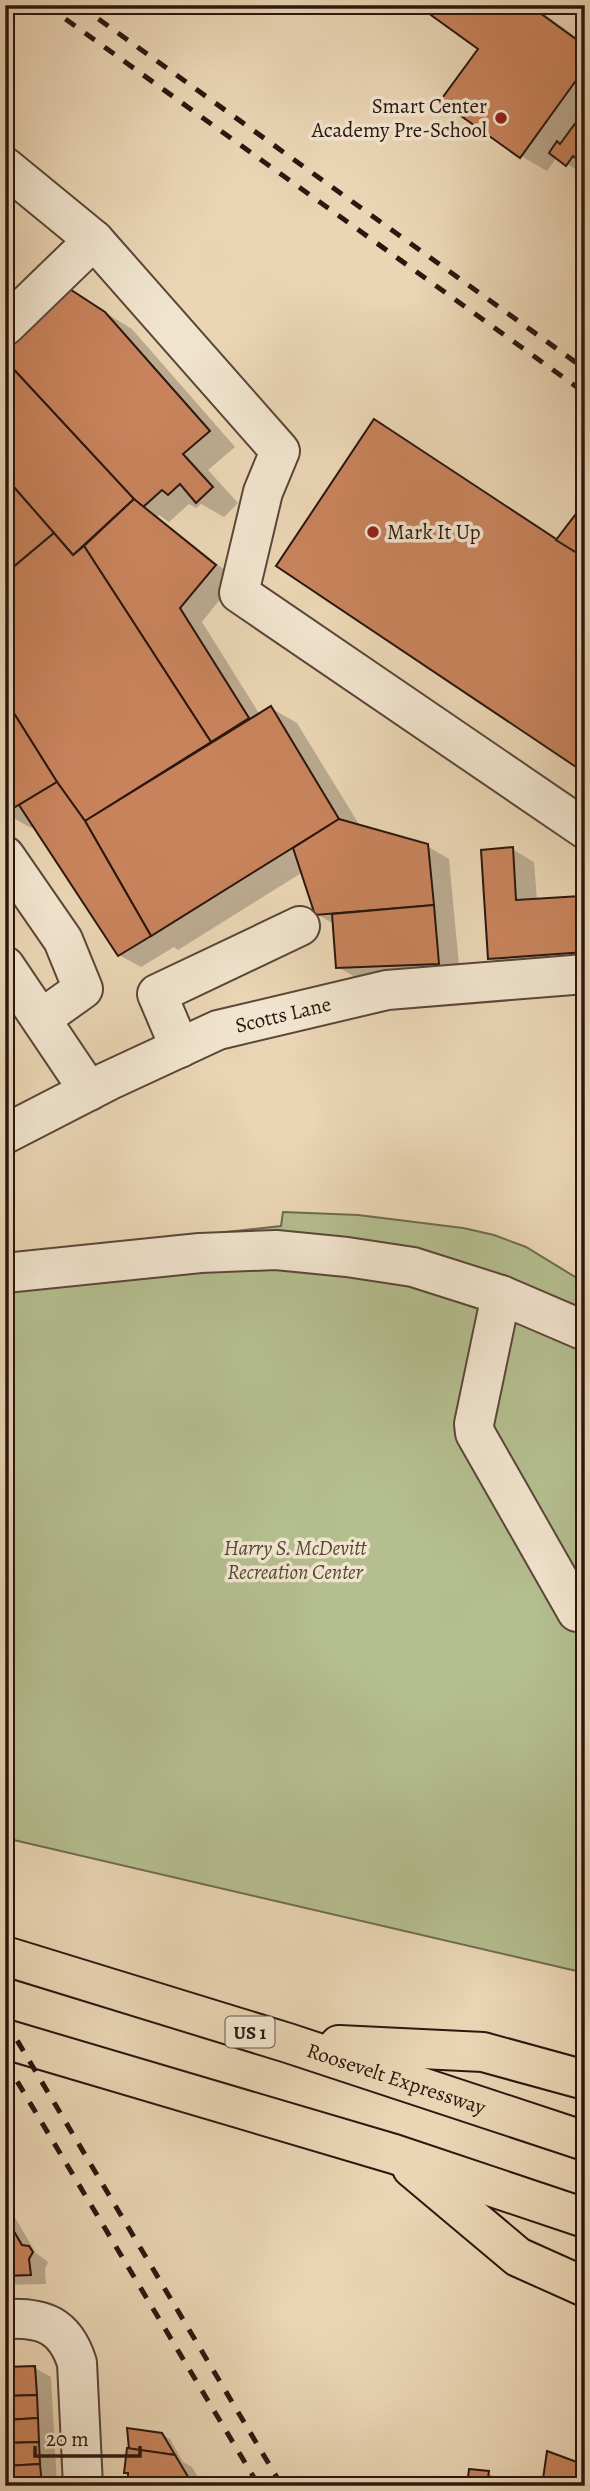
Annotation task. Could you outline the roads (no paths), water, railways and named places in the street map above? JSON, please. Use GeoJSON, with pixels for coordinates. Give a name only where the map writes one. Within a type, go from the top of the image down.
{"type":"FeatureCollection","features":[{"type":"Feature","properties":{"kind":"highway","name":"Roosevelt Expressway"},"geometry":{"type":"LineString","coordinates":[[5,1956],[288,2043],[585,2141]]}},
{"type":"Feature","properties":{"kind":"highway"},"geometry":{"type":"LineString","coordinates":[[5,2039],[394,2154],[585,2218]]}},
{"type":"Feature","properties":{"kind":"highway"},"geometry":{"type":"LineString","coordinates":[[288,2043],[483,2052],[585,2080]]}},
{"type":"Feature","properties":{"kind":"highway"},"geometry":{"type":"LineString","coordinates":[[394,2154],[518,2257],[585,2287]]}},
{"type":"Feature","properties":{"kind":"street"},"geometry":{"type":"LineString","coordinates":[[11,183],[94,240],[280,452],[263,492],[239,593],[585,829]]}},
{"type":"Feature","properties":{"kind":"street"},"geometry":{"type":"LineString","coordinates":[[5,326],[94,240]]}},
{"type":"Feature","properties":{"kind":"street"},"geometry":{"type":"LineString","coordinates":[[5,856],[63,940],[83,989],[41,1019]]}},
{"type":"Feature","properties":{"kind":"street"},"geometry":{"type":"LineString","coordinates":[[180,1048],[157,994],[300,926]]}},
{"type":"Feature","properties":{"kind":"street"},"geometry":{"type":"LineString","coordinates":[[5,966],[89,1091]]}},
{"type":"Feature","properties":{"kind":"street","name":"Scotts Lane"},"geometry":{"type":"LineString","coordinates":[[5,1134],[218,1030],[387,990],[585,974]]}},
{"type":"Feature","properties":{"kind":"street"},"geometry":{"type":"LineString","coordinates":[[5,1273],[200,1253],[276,1250],[347,1256],[413,1267],[501,1295],[585,1331]]}},
{"type":"Feature","properties":{"kind":"street"},"geometry":{"type":"LineString","coordinates":[[501,1295],[474,1424],[475,1433],[577,1612]]}},
{"type":"Feature","properties":{"kind":"street"},"geometry":{"type":"LineString","coordinates":[[5,2319],[40,2320],[58,2329],[72,2348],[77,2363],[83,2486]]}},
{"type":"Feature","properties":{"kind":"railway"},"geometry":{"type":"LineString","coordinates":[[46,5],[585,393]]}},
{"type":"Feature","properties":{"kind":"railway"},"geometry":{"type":"LineString","coordinates":[[79,5],[585,369]]}},
{"type":"Feature","properties":{"kind":"railway"},"geometry":{"type":"LineString","coordinates":[[5,2020],[282,2486]]}},
{"type":"Feature","properties":{"kind":"railway"},"geometry":{"type":"LineString","coordinates":[[5,2061],[259,2486]]}},
{"type":"Feature","properties":{"kind":"place","name":"Smart Center Academy Pre-School"},"geometry":{"type":"Point","coordinates":[501,118]}},
{"type":"Feature","properties":{"kind":"place","name":"Mark It Up"},"geometry":{"type":"Point","coordinates":[373,532]}},
{"type":"Feature","properties":{"kind":"park label","name":"Harry S. McDevitt Recreation Center"},"geometry":{"type":"Point","coordinates":[295,1560]}}]}
